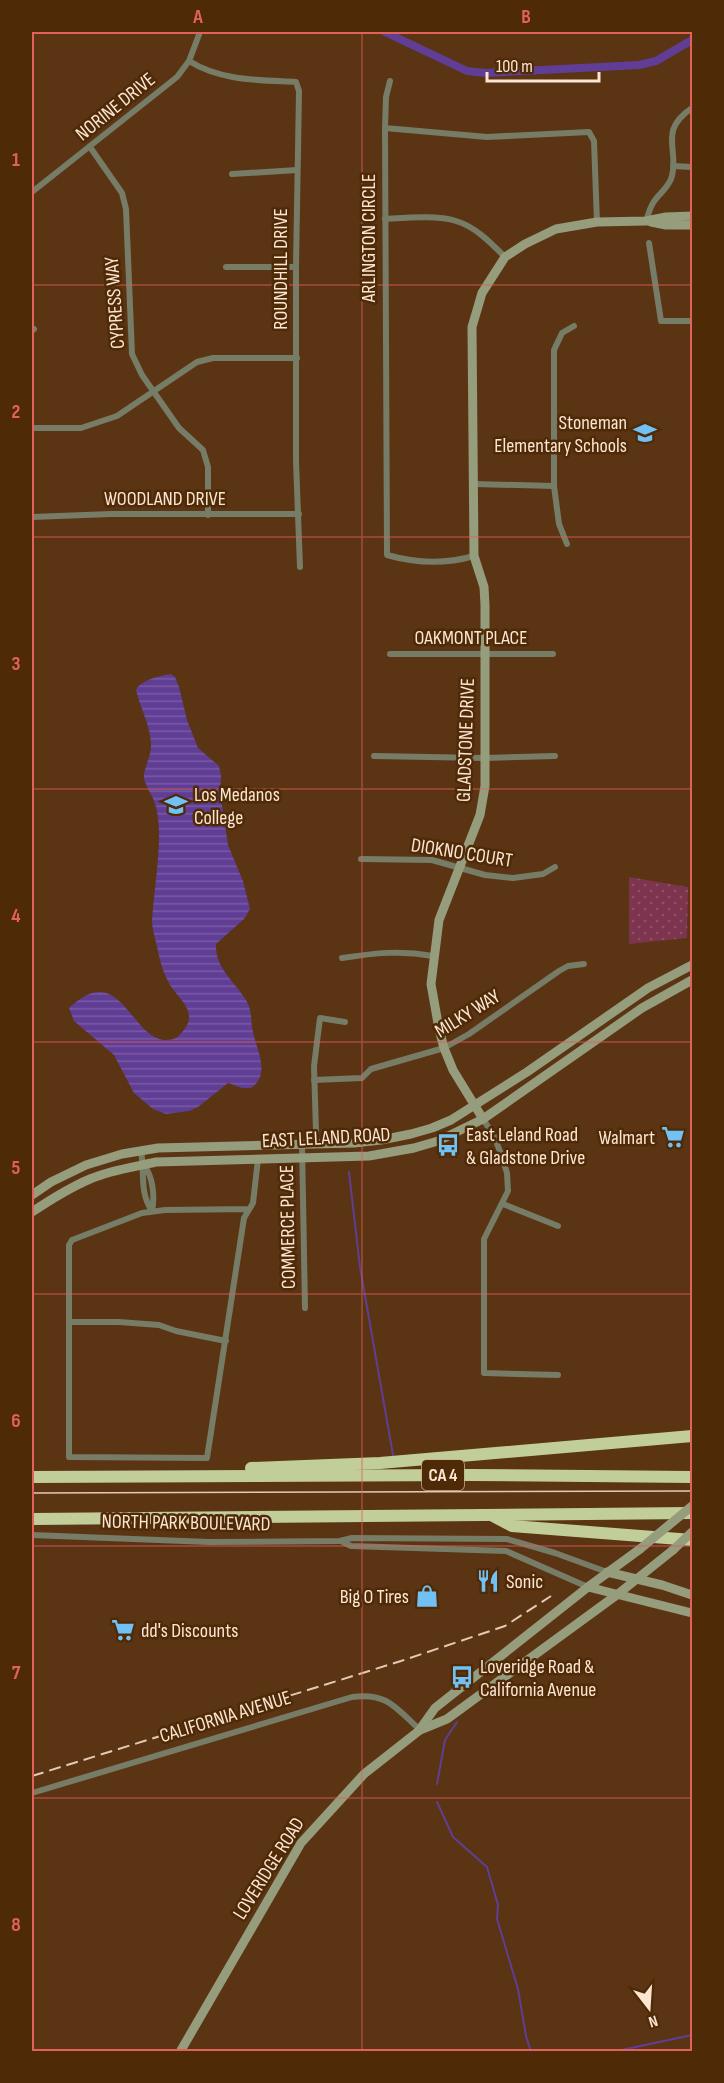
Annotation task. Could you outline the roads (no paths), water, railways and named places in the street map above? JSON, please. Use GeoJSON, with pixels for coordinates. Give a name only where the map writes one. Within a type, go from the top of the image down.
{"type":"FeatureCollection","features":[{"type":"Feature","properties":{"kind":"highway"},"geometry":{"type":"LineString","coordinates":[[193,1477],[218,1470],[380,1463],[693,1436]]}},
{"type":"Feature","properties":{"kind":"highway","name":"CA 4"},"geometry":{"type":"LineString","coordinates":[[32,1477],[469,1475],[693,1477]]}},
{"type":"Feature","properties":{"kind":"highway","name":"CA 4"},"geometry":{"type":"LineString","coordinates":[[32,1520],[693,1513]]}},
{"type":"Feature","properties":{"kind":"highway"},"geometry":{"type":"LineString","coordinates":[[489,1514],[512,1526],[693,1540]]}},
{"type":"Feature","properties":{"kind":"main road"},"geometry":{"type":"LineString","coordinates":[[646,221],[666,217],[693,216]]}},
{"type":"Feature","properties":{"kind":"main road","name":"GLADSTONE DRIVE"},"geometry":{"type":"LineString","coordinates":[[483,1119],[453,1070],[444,1048],[431,984],[439,920],[480,815],[485,786],[484,587],[474,556],[472,327],[482,293],[505,257],[525,244],[556,229],[597,222],[646,221]]}},
{"type":"Feature","properties":{"kind":"main road"},"geometry":{"type":"LineString","coordinates":[[646,221],[666,225],[693,225]]}},
{"type":"Feature","properties":{"kind":"main road","name":"EAST LELAND ROAD"},"geometry":{"type":"LineString","coordinates":[[32,1195],[51,1182],[86,1165],[122,1154],[196,1147],[372,1141],[432,1128],[475,1106],[648,988],[693,965]]}},
{"type":"Feature","properties":{"kind":"main road","name":"EAST LELAND ROAD"},"geometry":{"type":"LineString","coordinates":[[32,1212],[60,1194],[91,1179],[156,1162],[369,1156],[414,1148],[460,1132],[483,1119],[642,1008],[693,980]]}},
{"type":"Feature","properties":{"kind":"main road","name":"LOVERIDGE ROAD"},"geometry":{"type":"LineString","coordinates":[[420,1730],[435,1708],[693,1506]]}},
{"type":"Feature","properties":{"kind":"main road","name":"LOVERIDGE ROAD"},"geometry":{"type":"LineString","coordinates":[[180,2052],[301,1843],[364,1774],[420,1730],[447,1719],[618,1594],[693,1532]]}},
{"type":"Feature","properties":{"kind":"main road"},"geometry":{"type":"LineString","coordinates":[[608,1572],[693,1595]]}},
{"type":"Feature","properties":{"kind":"main road"},"geometry":{"type":"LineString","coordinates":[[588,1587],[693,1613]]}},
{"type":"Feature","properties":{"kind":"street","name":"NORINE DRIVE"},"geometry":{"type":"LineString","coordinates":[[32,192],[177,77],[196,48],[200,32]]}},
{"type":"Feature","properties":{"kind":"street","name":"ROUNDHILL DRIVE"},"geometry":{"type":"LineString","coordinates":[[189,61],[219,75],[296,82],[299,91],[296,461],[300,567]]}},
{"type":"Feature","properties":{"kind":"street","name":"ARLINGTON CIRCLE"},"geometry":{"type":"LineString","coordinates":[[390,81],[386,97],[385,128],[387,555],[415,561],[458,560],[474,556]]}},
{"type":"Feature","properties":{"kind":"street"},"geometry":{"type":"LineString","coordinates":[[646,221],[654,202],[666,189],[672,177],[671,139],[674,129],[685,113],[693,108]]}},
{"type":"Feature","properties":{"kind":"street"},"geometry":{"type":"LineString","coordinates":[[385,128],[487,137],[589,132],[594,141],[597,222]]}},
{"type":"Feature","properties":{"kind":"street","name":"CYPRESS WAY"},"geometry":{"type":"LineString","coordinates":[[90,147],[122,193],[126,209],[132,354],[142,375],[179,428],[203,450],[208,467],[208,515]]}},
{"type":"Feature","properties":{"kind":"street"},"geometry":{"type":"LineString","coordinates":[[673,166],[693,167]]}},
{"type":"Feature","properties":{"kind":"street"},"geometry":{"type":"LineString","coordinates":[[232,174],[297,170]]}},
{"type":"Feature","properties":{"kind":"street"},"geometry":{"type":"LineString","coordinates":[[385,219],[425,218],[456,221],[483,235],[505,257]]}},
{"type":"Feature","properties":{"kind":"street"},"geometry":{"type":"LineString","coordinates":[[649,243],[661,321],[693,321]]}},
{"type":"Feature","properties":{"kind":"street"},"geometry":{"type":"LineString","coordinates":[[226,267],[296,267]]}},
{"type":"Feature","properties":{"kind":"street"},"geometry":{"type":"LineString","coordinates":[[567,544],[559,524],[554,486],[554,350],[562,333],[574,326]]}},
{"type":"Feature","properties":{"kind":"street"},"geometry":{"type":"LineString","coordinates":[[32,428],[81,428],[117,416],[197,362],[213,358],[297,358]]}},
{"type":"Feature","properties":{"kind":"street"},"geometry":{"type":"LineString","coordinates":[[474,484],[554,486]]}},
{"type":"Feature","properties":{"kind":"street","name":"WOODLAND DRIVE"},"geometry":{"type":"LineString","coordinates":[[32,517],[111,514],[299,514]]}},
{"type":"Feature","properties":{"kind":"street","name":"OAKMONT PLACE"},"geometry":{"type":"LineString","coordinates":[[390,654],[553,654]]}},
{"type":"Feature","properties":{"kind":"street"},"geometry":{"type":"LineString","coordinates":[[374,756],[484,758],[555,756]]}},
{"type":"Feature","properties":{"kind":"street","name":"DIOKNO COURT"},"geometry":{"type":"LineString","coordinates":[[361,859],[432,860],[485,875],[513,878],[543,874],[555,867]]}},
{"type":"Feature","properties":{"kind":"street"},"geometry":{"type":"LineString","coordinates":[[342,958],[410,951],[433,956]]}},
{"type":"Feature","properties":{"kind":"street","name":"MILKY WAY"},"geometry":{"type":"LineString","coordinates":[[314,1080],[363,1078],[371,1069],[444,1048],[469,1034],[559,971],[568,966],[584,964]]}},
{"type":"Feature","properties":{"kind":"street"},"geometry":{"type":"LineString","coordinates":[[316,1131],[314,1080],[320,1018],[345,1022]]}},
{"type":"Feature","properties":{"kind":"street","name":"GLADSTONE DRIVE"},"geometry":{"type":"LineString","coordinates":[[483,1119],[494,1136],[507,1173],[508,1191],[484,1239],[484,1374],[558,1375]]}},
{"type":"Feature","properties":{"kind":"street","name":"COMMERCE PLACE"},"geometry":{"type":"LineString","coordinates":[[302,1144],[305,1308]]}},
{"type":"Feature","properties":{"kind":"street"},"geometry":{"type":"LineString","coordinates":[[141,1151],[144,1165],[141,1174],[146,1202],[152,1211]]}},
{"type":"Feature","properties":{"kind":"street"},"geometry":{"type":"LineString","coordinates":[[249,1209],[152,1211],[72,1240],[69,1245],[69,1457],[207,1458],[244,1218],[253,1203],[258,1159]]}},
{"type":"Feature","properties":{"kind":"street"},"geometry":{"type":"LineString","coordinates":[[503,1204],[558,1226]]}},
{"type":"Feature","properties":{"kind":"street"},"geometry":{"type":"LineString","coordinates":[[69,1322],[159,1325],[176,1331],[226,1341]]}},
{"type":"Feature","properties":{"kind":"street","name":"NORTH PARK BOULEVARD"},"geometry":{"type":"LineString","coordinates":[[32,1535],[210,1542],[340,1541],[352,1538],[507,1539],[555,1552],[608,1572]]}},
{"type":"Feature","properties":{"kind":"street","name":"NORTH PARK BOULEVARD"},"geometry":{"type":"LineString","coordinates":[[340,1541],[351,1546],[506,1551],[588,1587]]}},
{"type":"Feature","properties":{"kind":"street","name":"CALIFORNIA AVENUE"},"geometry":{"type":"LineString","coordinates":[[32,1793],[352,1697],[374,1695],[382,1698],[420,1730]]}},
{"type":"Feature","properties":{"kind":"waterway"},"geometry":{"type":"LineString","coordinates":[[385,32],[467,71],[486,73],[639,65],[656,61],[692,40]]}},
{"type":"Feature","properties":{"kind":"waterway"},"geometry":{"type":"LineString","coordinates":[[349,1172],[360,1267],[393,1455]]}},
{"type":"Feature","properties":{"kind":"waterway"},"geometry":{"type":"LineString","coordinates":[[437,1784],[445,1740],[457,1722]]}},
{"type":"Feature","properties":{"kind":"waterway"},"geometry":{"type":"LineString","coordinates":[[437,1802],[453,1837],[487,1867],[498,1905],[497,1919],[518,1989],[531,2052]]}},
{"type":"Feature","properties":{"kind":"waterway"},"geometry":{"type":"LineString","coordinates":[[612,2052],[692,2035]]}},
{"type":"Feature","properties":{"kind":"tram line"},"geometry":{"type":"LineString","coordinates":[[32,1493],[692,1491]]}},
{"type":"Feature","properties":{"kind":"railway"},"geometry":{"type":"LineString","coordinates":[[32,1776],[401,1661],[505,1626],[551,1596]]}},
{"type":"Feature","properties":{"kind":"railway"},"geometry":{"type":"LineString","coordinates":[[32,2050],[41,2052]]}},
{"type":"Feature","properties":{"kind":"place","name":"Stoneman Elementary Schools"},"geometry":{"type":"Point","coordinates":[645,433]}},
{"type":"Feature","properties":{"kind":"place","name":"Los Medanos College"},"geometry":{"type":"Point","coordinates":[176,805]}},
{"type":"Feature","properties":{"kind":"place","name":"Walmart"},"geometry":{"type":"Point","coordinates":[673,1137]}},
{"type":"Feature","properties":{"kind":"place","name":"East Leland Road & Gladstone Drive"},"geometry":{"type":"Point","coordinates":[448,1145]}},
{"type":"Feature","properties":{"kind":"place","name":"Sonic"},"geometry":{"type":"Point","coordinates":[488,1581]}},
{"type":"Feature","properties":{"kind":"place","name":"Big O Tires"},"geometry":{"type":"Point","coordinates":[427,1596]}},
{"type":"Feature","properties":{"kind":"place","name":"dd's Discounts"},"geometry":{"type":"Point","coordinates":[123,1630]}},
{"type":"Feature","properties":{"kind":"place","name":"Loveridge Road & California Avenue"},"geometry":{"type":"Point","coordinates":[462,1677]}}]}
